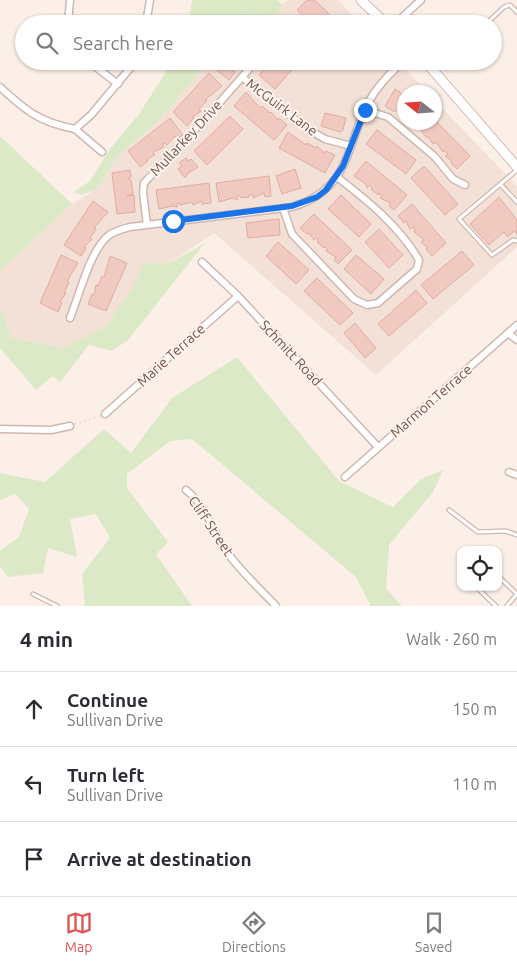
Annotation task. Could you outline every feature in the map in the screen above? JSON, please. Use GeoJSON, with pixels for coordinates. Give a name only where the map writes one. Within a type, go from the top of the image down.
{"type":"FeatureCollection","features":[{"type":"Feature","properties":{"kind":"main road"},"geometry":{"type":"LineString","coordinates":[[361,0],[377,15]]}},
{"type":"Feature","properties":{"kind":"main road"},"geometry":{"type":"LineString","coordinates":[[435,72],[517,168]]}},
{"type":"Feature","properties":{"kind":"street"},"geometry":{"type":"LineString","coordinates":[[69,15],[70,0]]}},
{"type":"Feature","properties":{"kind":"street"},"geometry":{"type":"LineString","coordinates":[[148,15],[150,0]]}},
{"type":"Feature","properties":{"kind":"street"},"geometry":{"type":"LineString","coordinates":[[405,15],[421,0]]}},
{"type":"Feature","properties":{"kind":"street"},"geometry":{"type":"LineString","coordinates":[[100,70],[118,84]]}},
{"type":"Feature","properties":{"kind":"street"},"geometry":{"type":"LineString","coordinates":[[75,129],[91,116],[129,70]]}},
{"type":"Feature","properties":{"kind":"street","name":"Mullarkey Drive"},"geometry":{"type":"LineString","coordinates":[[147,225],[142,192],[144,183],[207,117],[248,70]]}},
{"type":"Feature","properties":{"kind":"street"},"geometry":{"type":"LineString","coordinates":[[70,318],[93,258],[108,236],[130,227],[283,208],[317,197],[337,177],[365,110],[376,89],[394,70]]}},
{"type":"Feature","properties":{"kind":"street","name":"McGuirk Lane"},"geometry":{"type":"LineString","coordinates":[[242,77],[306,128],[325,140],[351,146]]}},
{"type":"Feature","properties":{"kind":"street"},"geometry":{"type":"LineString","coordinates":[[0,87],[25,111],[40,120],[75,129],[102,152]]}},
{"type":"Feature","properties":{"kind":"street"},"geometry":{"type":"LineString","coordinates":[[365,110],[388,117],[434,157],[453,179],[465,186]]}},
{"type":"Feature","properties":{"kind":"street"},"geometry":{"type":"LineString","coordinates":[[283,208],[292,234],[354,299],[368,305],[378,303],[417,269],[419,260],[410,246],[371,203],[337,177]]}},
{"type":"Feature","properties":{"kind":"street","name":"Schmitt Road"},"geometry":{"type":"LineString","coordinates":[[202,262],[238,296],[378,447]]}},
{"type":"Feature","properties":{"kind":"street","name":"Marie Terrace"},"geometry":{"type":"LineString","coordinates":[[105,414],[238,296]]}},
{"type":"Feature","properties":{"kind":"street","name":"Marmon Terrace"},"geometry":{"type":"LineString","coordinates":[[345,477],[517,325]]}},
{"type":"Feature","properties":{"kind":"street"},"geometry":{"type":"LineString","coordinates":[[508,332],[517,340]]}},
{"type":"Feature","properties":{"kind":"street"},"geometry":{"type":"LineString","coordinates":[[0,429],[51,430],[70,426]]}},
{"type":"Feature","properties":{"kind":"street"},"geometry":{"type":"LineString","coordinates":[[509,472],[517,475]]}},
{"type":"Feature","properties":{"kind":"street","name":"Cliff Street"},"geometry":{"type":"LineString","coordinates":[[186,490],[194,497],[205,513],[225,549],[276,606]]}},
{"type":"Feature","properties":{"kind":"lane"},"geometry":{"type":"LineString","coordinates":[[496,15],[504,7],[510,5],[517,12]]}},
{"type":"Feature","properties":{"kind":"lane"},"geometry":{"type":"LineString","coordinates":[[517,168],[460,219],[492,254],[513,240],[517,241]]}},
{"type":"Feature","properties":{"kind":"lane"},"geometry":{"type":"LineString","coordinates":[[500,184],[517,202]]}},
{"type":"Feature","properties":{"kind":"lane"},"geometry":{"type":"LineString","coordinates":[[450,510],[478,532],[506,531],[517,535]]}},
{"type":"Feature","properties":{"kind":"lane"},"geometry":{"type":"LineString","coordinates":[[502,580],[517,594],[509,605]]}},
{"type":"Feature","properties":{"kind":"lane"},"geometry":{"type":"LineString","coordinates":[[480,591],[496,606]]}},
{"type":"Feature","properties":{"kind":"lane"},"geometry":{"type":"LineString","coordinates":[[33,594],[57,606]]}},
{"type":"Feature","properties":{"kind":"path"},"geometry":{"type":"LineString","coordinates":[[70,426],[105,414]]}},
{"type":"Feature","properties":{"kind":"shaded area"},"geometry":{"type":"Polygon","coordinates":[[[288,0],[338,0],[352,15],[277,15],[282,4],[288,0]]]}},
{"type":"Feature","properties":{"kind":"shaded area"},"geometry":{"type":"Polygon","coordinates":[[[202,70],[406,70],[420,85],[397,85],[397,130],[442,130],[442,108],[517,186],[517,247],[376,375],[214,233],[168,264],[144,264],[131,290],[104,328],[62,348],[12,338],[0,307],[0,271],[72,204],[97,189],[119,155],[156,123],[202,70]]]}},
{"type":"Feature","properties":{"kind":"green space"},"geometry":{"type":"Polygon","coordinates":[[[192,0],[276,0],[282,4],[277,15],[190,15],[192,0]]]}},
{"type":"Feature","properties":{"kind":"green space"},"geometry":{"type":"Polygon","coordinates":[[[167,70],[202,70],[156,123],[119,155],[97,189],[82,195],[74,192],[90,181],[110,149],[139,114],[167,70]]]}},
{"type":"Feature","properties":{"kind":"green space"},"geometry":{"type":"Polygon","coordinates":[[[0,136],[72,204],[0,271],[0,136]]]}},
{"type":"Feature","properties":{"kind":"green space"},"geometry":{"type":"Polygon","coordinates":[[[205,243],[128,340],[112,351],[89,345],[60,382],[53,376],[36,390],[0,348],[0,307],[12,338],[62,348],[104,328],[131,290],[144,263],[168,264],[205,243]]]}},
{"type":"Feature","properties":{"kind":"green space"},"geometry":{"type":"Polygon","coordinates":[[[237,357],[339,481],[393,507],[421,479],[443,470],[433,492],[389,545],[386,589],[402,606],[371,606],[356,577],[192,439],[170,441],[127,474],[127,488],[168,542],[156,554],[192,606],[82,606],[85,605],[82,574],[110,538],[96,514],[70,519],[77,557],[48,548],[43,573],[8,577],[0,566],[0,551],[19,537],[29,509],[15,494],[0,500],[0,473],[45,482],[104,429],[131,453],[172,398],[237,357]]]}},
{"type":"Feature","properties":{"kind":"building"},"geometry":{"type":"Polygon","coordinates":[[[307,0],[315,0],[330,15],[302,15],[297,10],[307,0]]]}},
{"type":"Feature","properties":{"kind":"building"},"geometry":{"type":"Polygon","coordinates":[[[217,70],[234,70],[235,72],[229,80],[217,70]]]}},
{"type":"Feature","properties":{"kind":"building"},"geometry":{"type":"Polygon","coordinates":[[[263,70],[292,70],[275,89],[259,75],[263,70]]]}},
{"type":"Feature","properties":{"kind":"building"},"geometry":{"type":"Polygon","coordinates":[[[209,73],[222,86],[205,100],[207,101],[199,109],[201,111],[192,117],[194,118],[187,126],[173,112],[209,73]]]}},
{"type":"Feature","properties":{"kind":"building"},"geometry":{"type":"Polygon","coordinates":[[[395,89],[397,90],[397,111],[394,112],[385,106],[395,89]]]}},
{"type":"Feature","properties":{"kind":"building"},"geometry":{"type":"Polygon","coordinates":[[[246,92],[260,108],[262,106],[287,125],[274,140],[234,106],[246,92]]]}},
{"type":"Feature","properties":{"kind":"building"},"geometry":{"type":"Polygon","coordinates":[[[325,113],[346,118],[343,130],[340,132],[321,126],[325,113]]]}},
{"type":"Feature","properties":{"kind":"building"},"geometry":{"type":"Polygon","coordinates":[[[230,116],[243,129],[207,165],[194,151],[230,116]]]}},
{"type":"Feature","properties":{"kind":"building"},"geometry":{"type":"Polygon","coordinates":[[[170,118],[183,135],[177,139],[175,136],[167,145],[165,143],[162,145],[164,147],[153,152],[155,155],[147,159],[148,161],[140,167],[128,151],[170,118]]]}},
{"type":"Feature","properties":{"kind":"building"},"geometry":{"type":"Polygon","coordinates":[[[442,127],[470,156],[457,169],[451,163],[452,161],[445,156],[448,154],[444,150],[443,152],[436,142],[433,144],[428,136],[427,138],[421,131],[442,130],[442,127]]]}},
{"type":"Feature","properties":{"kind":"building"},"geometry":{"type":"Polygon","coordinates":[[[377,130],[416,160],[406,174],[366,144],[377,130]]]}},
{"type":"Feature","properties":{"kind":"building"},"geometry":{"type":"Polygon","coordinates":[[[288,132],[306,145],[307,143],[316,148],[317,146],[325,153],[326,151],[335,155],[325,173],[279,148],[288,132]]]}},
{"type":"Feature","properties":{"kind":"building"},"geometry":{"type":"Polygon","coordinates":[[[186,158],[188,161],[191,159],[198,167],[187,174],[185,178],[178,169],[182,166],[179,163],[186,158]]]}},
{"type":"Feature","properties":{"kind":"building"},"geometry":{"type":"Polygon","coordinates":[[[366,161],[407,195],[394,210],[389,206],[391,203],[380,198],[382,196],[371,189],[370,185],[367,188],[366,184],[354,176],[366,161]]]}},
{"type":"Feature","properties":{"kind":"building"},"geometry":{"type":"Polygon","coordinates":[[[424,166],[458,204],[445,215],[411,178],[424,166]]]}},
{"type":"Feature","properties":{"kind":"building"},"geometry":{"type":"Polygon","coordinates":[[[295,169],[301,188],[282,194],[276,176],[295,169]]]}},
{"type":"Feature","properties":{"kind":"building"},"geometry":{"type":"Polygon","coordinates":[[[130,170],[131,177],[128,178],[131,180],[133,194],[127,196],[134,195],[135,212],[117,214],[112,173],[130,170]]]}},
{"type":"Feature","properties":{"kind":"building"},"geometry":{"type":"Polygon","coordinates":[[[269,176],[271,196],[265,197],[264,193],[253,198],[253,195],[241,198],[237,196],[237,200],[233,198],[219,202],[216,183],[269,176]]]}},
{"type":"Feature","properties":{"kind":"building"},"geometry":{"type":"Polygon","coordinates":[[[209,183],[211,203],[202,204],[202,201],[193,205],[192,202],[180,205],[180,203],[177,204],[177,207],[159,209],[156,190],[209,183]]]}},
{"type":"Feature","properties":{"kind":"building"},"geometry":{"type":"Polygon","coordinates":[[[341,195],[371,224],[359,237],[328,209],[341,195]]]}},
{"type":"Feature","properties":{"kind":"building"},"geometry":{"type":"Polygon","coordinates":[[[499,197],[517,220],[517,234],[514,231],[508,237],[504,232],[489,245],[470,224],[499,197]]]}},
{"type":"Feature","properties":{"kind":"building"},"geometry":{"type":"Polygon","coordinates":[[[93,201],[108,212],[94,228],[96,229],[90,238],[92,239],[84,247],[86,248],[81,256],[64,245],[93,201]]]}},
{"type":"Feature","properties":{"kind":"building"},"geometry":{"type":"Polygon","coordinates":[[[412,204],[446,243],[432,256],[426,249],[428,248],[421,242],[424,240],[414,232],[413,227],[410,229],[406,221],[404,223],[398,216],[412,204]]]}},
{"type":"Feature","properties":{"kind":"building"},"geometry":{"type":"Polygon","coordinates":[[[314,214],[352,250],[338,264],[334,260],[336,257],[317,242],[319,240],[316,238],[314,240],[309,233],[307,234],[300,228],[314,214]]]}},
{"type":"Feature","properties":{"kind":"building"},"geometry":{"type":"Polygon","coordinates":[[[279,219],[280,235],[248,238],[246,223],[279,219]]]}},
{"type":"Feature","properties":{"kind":"building"},"geometry":{"type":"Polygon","coordinates":[[[379,229],[403,255],[389,268],[365,242],[379,229]]]}},
{"type":"Feature","properties":{"kind":"building"},"geometry":{"type":"Polygon","coordinates":[[[278,242],[309,270],[296,284],[266,256],[278,242]]]}},
{"type":"Feature","properties":{"kind":"building"},"geometry":{"type":"Polygon","coordinates":[[[462,251],[474,265],[433,299],[421,285],[462,251]]]}},
{"type":"Feature","properties":{"kind":"building"},"geometry":{"type":"Polygon","coordinates":[[[61,255],[78,263],[67,281],[69,282],[64,293],[66,293],[60,302],[62,303],[58,312],[40,303],[61,255]]]}},
{"type":"Feature","properties":{"kind":"building"},"geometry":{"type":"Polygon","coordinates":[[[356,255],[384,279],[371,294],[344,269],[356,255]]]}},
{"type":"Feature","properties":{"kind":"building"},"geometry":{"type":"Polygon","coordinates":[[[110,256],[127,263],[106,311],[88,304],[92,294],[94,295],[96,285],[98,286],[102,276],[104,277],[110,256]]]}},
{"type":"Feature","properties":{"kind":"building"},"geometry":{"type":"Polygon","coordinates":[[[317,278],[353,313],[340,325],[304,291],[317,278]]]}},
{"type":"Feature","properties":{"kind":"building"},"geometry":{"type":"Polygon","coordinates":[[[416,290],[427,303],[389,336],[378,324],[416,290]]]}},
{"type":"Feature","properties":{"kind":"building"},"geometry":{"type":"Polygon","coordinates":[[[355,323],[376,348],[365,358],[344,333],[355,323]]]}},
{"type":"Feature","properties":{"kind":"route"},"geometry":{"type":"LineString","coordinates":[[173,221],[292,206],[317,197],[337,177],[365,110]]}}]}
